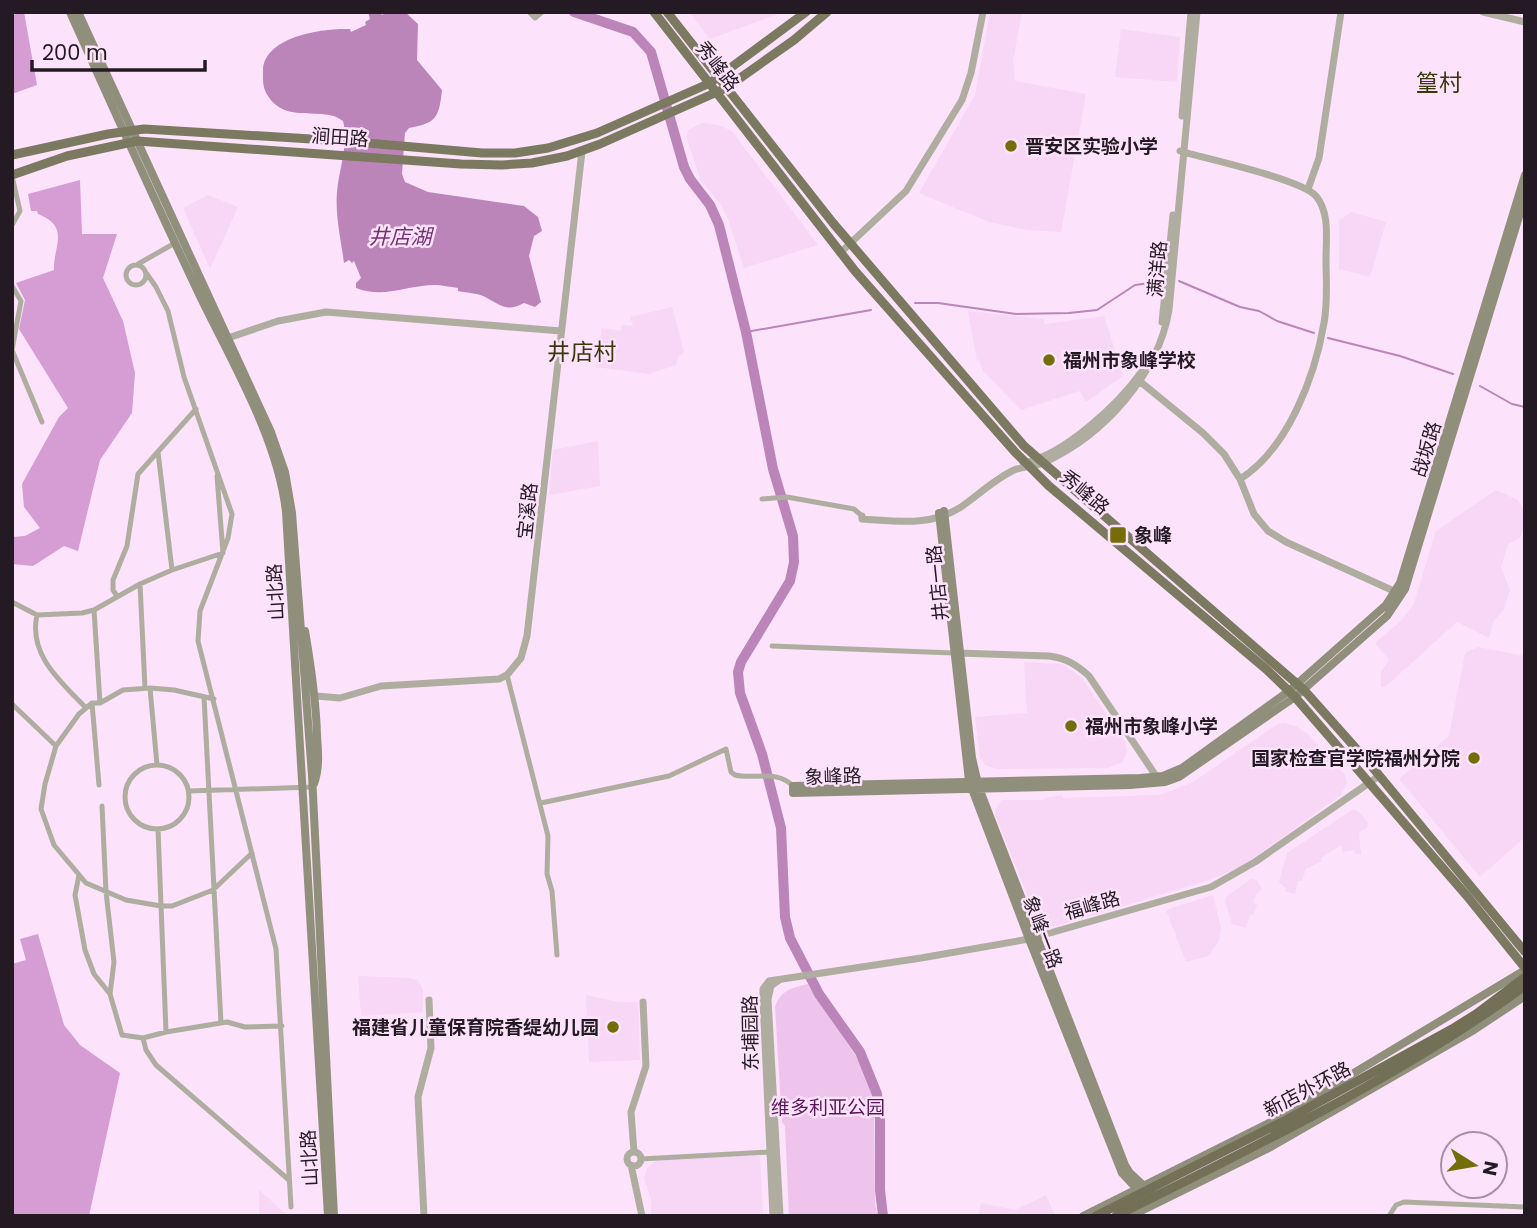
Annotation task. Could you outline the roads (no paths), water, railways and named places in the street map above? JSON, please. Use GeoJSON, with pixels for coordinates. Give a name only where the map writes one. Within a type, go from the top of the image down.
{"type":"FeatureCollection","features":[{"type":"Feature","properties":{"kind":"highway","name":"新店外环路"},"geometry":{"type":"LineString","coordinates":[[1096,1216],[1288,1119],[1452,1029],[1525,977]]}},
{"type":"Feature","properties":{"kind":"highway","name":"新店外环路"},"geometry":{"type":"LineString","coordinates":[[1116,1216],[1292,1127],[1456,1034],[1525,986]]}},
{"type":"Feature","properties":{"kind":"main road","name":"秀峰路"},"geometry":{"type":"LineString","coordinates":[[654,12],[722,90],[840,253],[1028,465],[1292,694],[1467,896],[1525,969]]}},
{"type":"Feature","properties":{"kind":"main road","name":"秀峰路"},"geometry":{"type":"LineString","coordinates":[[667,12],[714,80]]}},
{"type":"Feature","properties":{"kind":"main road"},"geometry":{"type":"LineString","coordinates":[[714,80],[806,12]]}},
{"type":"Feature","properties":{"kind":"main road"},"geometry":{"type":"LineString","coordinates":[[827,12],[794,40],[722,90],[850,244],[1040,462],[1301,687],[1379,776],[1525,952]]}},
{"type":"Feature","properties":{"kind":"main road","name":"山北路"},"geometry":{"type":"LineString","coordinates":[[75,13],[175,243],[257,417],[281,483],[286,512],[328,1216]]}},
{"type":"Feature","properties":{"kind":"main road","name":"涧田路"},"geometry":{"type":"LineString","coordinates":[[12,155],[128,130],[227,133],[472,153],[515,153],[559,146],[587,137],[714,80]]}},
{"type":"Feature","properties":{"kind":"main road","name":"涧田路"},"geometry":{"type":"LineString","coordinates":[[12,176],[67,156],[133,142],[491,165],[532,163],[582,151],[722,90]]}},
{"type":"Feature","properties":{"kind":"main road","name":"山北路"},"geometry":{"type":"LineString","coordinates":[[133,142],[271,432],[285,472],[291,500],[313,786],[334,1216]]}},
{"type":"Feature","properties":{"kind":"main road","name":"战坂路"},"geometry":{"type":"LineString","coordinates":[[1301,687],[1387,605],[1396,592],[1406,569],[1525,175]]}},
{"type":"Feature","properties":{"kind":"main road","name":"战坂路"},"geometry":{"type":"LineString","coordinates":[[1292,694],[1387,616],[1405,589],[1525,197]]}},
{"type":"Feature","properties":{"kind":"main road","name":"井店一路"},"geometry":{"type":"LineString","coordinates":[[942,514],[956,653]]}},
{"type":"Feature","properties":{"kind":"main road"},"geometry":{"type":"LineString","coordinates":[[298,585],[316,696],[319,770],[313,786]]}},
{"type":"Feature","properties":{"kind":"main road","name":"象峰一路"},"geometry":{"type":"LineString","coordinates":[[956,653],[974,784],[1032,939],[1125,1165],[1140,1188],[1156,1203]]}},
{"type":"Feature","properties":{"kind":"main road","name":"象峰路"},"geometry":{"type":"LineString","coordinates":[[793,786],[1158,780],[1188,764],[1292,694]]}},
{"type":"Feature","properties":{"kind":"main road"},"geometry":{"type":"LineString","coordinates":[[1083,1216],[1279,1118],[1525,969]]}},
{"type":"Feature","properties":{"kind":"main road"},"geometry":{"type":"LineString","coordinates":[[1130,1216],[1267,1149],[1475,1030],[1525,996]]}},
{"type":"Feature","properties":{"kind":"street"},"geometry":{"type":"LineString","coordinates":[[529,12],[535,18],[542,12]]}},
{"type":"Feature","properties":{"kind":"street"},"geometry":{"type":"LineString","coordinates":[[840,253],[906,191],[962,100],[971,73],[983,12]]}},
{"type":"Feature","properties":{"kind":"street","name":"满洋路"},"geometry":{"type":"LineString","coordinates":[[1182,151],[1191,12]]}},
{"type":"Feature","properties":{"kind":"street","name":"满洋路"},"geometry":{"type":"LineString","coordinates":[[942,514],[1009,468],[1040,462],[1096,429],[1121,405],[1139,380],[1163,316],[1197,12]]}},
{"type":"Feature","properties":{"kind":"street"},"geometry":{"type":"LineString","coordinates":[[1308,189],[1319,158],[1341,12]]}},
{"type":"Feature","properties":{"kind":"street"},"geometry":{"type":"LineString","coordinates":[[1483,12],[1525,22]]}},
{"type":"Feature","properties":{"kind":"street","name":"宝溪路"},"geometry":{"type":"LineString","coordinates":[[507,675],[523,655],[527,636],[582,151]]}},
{"type":"Feature","properties":{"kind":"street"},"geometry":{"type":"LineString","coordinates":[[1182,151],[1308,189],[1319,201],[1326,224],[1324,324],[1312,370],[1297,409],[1265,459],[1256,469],[1240,479]]}},
{"type":"Feature","properties":{"kind":"street"},"geometry":{"type":"LineString","coordinates":[[12,176],[20,211],[12,225]]}},
{"type":"Feature","properties":{"kind":"street"},"geometry":{"type":"LineString","coordinates":[[146,274],[140,285],[130,283],[126,277],[131,266],[175,243]]}},
{"type":"Feature","properties":{"kind":"street"},"geometry":{"type":"LineString","coordinates":[[138,264],[144,268],[168,311],[184,377],[232,514],[232,526],[198,625],[199,648],[276,948],[291,1208]]}},
{"type":"Feature","properties":{"kind":"street"},"geometry":{"type":"LineString","coordinates":[[12,286],[21,301],[12,350],[42,422]]}},
{"type":"Feature","properties":{"kind":"street"},"geometry":{"type":"LineString","coordinates":[[228,338],[278,321],[326,312],[561,331]]}},
{"type":"Feature","properties":{"kind":"street"},"geometry":{"type":"LineString","coordinates":[[1139,380],[1214,443],[1228,459],[1240,479],[1254,514],[1272,533],[1396,592]]}},
{"type":"Feature","properties":{"kind":"street"},"geometry":{"type":"LineString","coordinates":[[117,596],[113,590],[113,580],[127,546],[137,478],[140,471],[196,409]]}},
{"type":"Feature","properties":{"kind":"street"},"geometry":{"type":"LineString","coordinates":[[158,452],[172,570]]}},
{"type":"Feature","properties":{"kind":"street"},"geometry":{"type":"LineString","coordinates":[[217,467],[223,553]]}},
{"type":"Feature","properties":{"kind":"street"},"geometry":{"type":"LineString","coordinates":[[762,499],[784,497],[854,509],[862,516],[920,518],[942,514]]}},
{"type":"Feature","properties":{"kind":"street"},"geometry":{"type":"LineString","coordinates":[[12,602],[37,615],[74,615],[94,610],[140,584],[172,570],[223,553]]}},
{"type":"Feature","properties":{"kind":"street"},"geometry":{"type":"LineString","coordinates":[[140,584],[157,765]]}},
{"type":"Feature","properties":{"kind":"street"},"geometry":{"type":"LineString","coordinates":[[94,610],[100,703]]}},
{"type":"Feature","properties":{"kind":"street"},"geometry":{"type":"LineString","coordinates":[[37,615],[33,629],[40,653],[54,675],[86,708]]}},
{"type":"Feature","properties":{"kind":"street"},"geometry":{"type":"LineString","coordinates":[[772,646],[1063,658],[1088,676],[1158,780]]}},
{"type":"Feature","properties":{"kind":"street"},"geometry":{"type":"LineString","coordinates":[[316,696],[340,698],[381,686],[494,680],[507,675],[548,836],[547,874],[552,891],[557,955]]}},
{"type":"Feature","properties":{"kind":"street"},"geometry":{"type":"LineString","coordinates":[[214,699],[174,690],[148,688],[123,690],[100,703],[92,703],[79,714],[55,746],[41,809],[54,845],[86,883],[126,900],[172,906],[214,890],[252,853]]}},
{"type":"Feature","properties":{"kind":"street"},"geometry":{"type":"LineString","coordinates":[[204,697],[221,1023]]}},
{"type":"Feature","properties":{"kind":"street"},"geometry":{"type":"LineString","coordinates":[[92,703],[99,785]]}},
{"type":"Feature","properties":{"kind":"street"},"geometry":{"type":"LineString","coordinates":[[12,704],[55,746]]}},
{"type":"Feature","properties":{"kind":"street"},"geometry":{"type":"LineString","coordinates":[[541,803],[673,775],[726,749],[731,772],[735,775],[773,775],[783,778],[793,786]]}},
{"type":"Feature","properties":{"kind":"street"},"geometry":{"type":"LineString","coordinates":[[157,765],[175,770],[189,792],[185,813],[178,821],[158,829],[148,828],[131,817],[125,797],[131,778],[139,771],[157,765]]}},
{"type":"Feature","properties":{"kind":"street","name":"福峰路"},"geometry":{"type":"LineString","coordinates":[[781,979],[1032,939],[1220,884],[1379,776]]}},
{"type":"Feature","properties":{"kind":"street"},"geometry":{"type":"LineString","coordinates":[[189,792],[313,786]]}},
{"type":"Feature","properties":{"kind":"street"},"geometry":{"type":"LineString","coordinates":[[102,806],[106,892],[114,962],[110,994]]}},
{"type":"Feature","properties":{"kind":"street"},"geometry":{"type":"LineString","coordinates":[[158,829],[166,1031]]}},
{"type":"Feature","properties":{"kind":"street"},"geometry":{"type":"LineString","coordinates":[[79,875],[75,895],[85,950],[94,974],[110,994],[122,1035],[143,1038],[166,1031],[227,1022],[245,1027],[282,1026]]}},
{"type":"Feature","properties":{"kind":"street","name":"东埔园路"},"geometry":{"type":"LineString","coordinates":[[773,1216],[763,993],[769,981],[781,979]]}},
{"type":"Feature","properties":{"kind":"street","name":"东埔园路"},"geometry":{"type":"LineString","coordinates":[[780,1216],[768,999],[771,986],[781,979]]}},
{"type":"Feature","properties":{"kind":"street"},"geometry":{"type":"LineString","coordinates":[[425,1216],[418,1103],[419,1086],[431,1048],[429,1000]]}},
{"type":"Feature","properties":{"kind":"street"},"geometry":{"type":"LineString","coordinates":[[634,1152],[631,1111],[646,1066],[643,1002]]}},
{"type":"Feature","properties":{"kind":"street"},"geometry":{"type":"LineString","coordinates":[[143,1038],[146,1051],[156,1065],[290,1181]]}},
{"type":"Feature","properties":{"kind":"street"},"geometry":{"type":"LineString","coordinates":[[634,1152],[638,1153],[641,1159]]}},
{"type":"Feature","properties":{"kind":"street"},"geometry":{"type":"LineString","coordinates":[[634,1152],[627,1158],[631,1165],[642,1216]]}},
{"type":"Feature","properties":{"kind":"street"},"geometry":{"type":"LineString","coordinates":[[641,1159],[770,1152]]}},
{"type":"Feature","properties":{"kind":"street"},"geometry":{"type":"LineString","coordinates":[[631,1165],[638,1165],[641,1159]]}},
{"type":"Feature","properties":{"kind":"street"},"geometry":{"type":"LineString","coordinates":[[1389,1216],[1396,1205],[1404,1202],[1525,1207]]}},
{"type":"Feature","properties":{"kind":"water","name":"井店湖"},"geometry":{"type":"Polygon","coordinates":[[[368,12],[380,12],[382,15],[387,12],[405,12],[418,24],[417,60],[442,90],[440,107],[435,117],[426,124],[409,128],[405,133],[402,174],[405,182],[428,192],[524,206],[538,217],[542,231],[534,236],[529,256],[541,302],[535,307],[524,303],[505,307],[480,295],[440,285],[386,292],[356,288],[356,283],[361,278],[354,261],[344,263],[337,210],[344,148],[343,121],[326,114],[295,112],[276,105],[265,89],[263,69],[266,58],[285,42],[325,30],[350,29],[351,32],[366,25],[365,22],[370,19],[368,12]]]}},
{"type":"Feature","properties":{"kind":"waterway"},"geometry":{"type":"LineString","coordinates":[[574,12],[633,32],[651,52],[684,167],[710,205],[719,225],[746,332],[773,469],[793,536],[794,562],[790,581],[741,662],[738,672],[740,693],[762,754],[781,828],[785,917],[790,938],[819,994],[860,1052],[877,1094],[883,1216]]}},
{"type":"Feature","properties":{"kind":"waterway"},"geometry":{"type":"LineString","coordinates":[[1179,281],[1240,307],[1259,311],[1277,321],[1314,333]]}},
{"type":"Feature","properties":{"kind":"waterway"},"geometry":{"type":"LineString","coordinates":[[915,303],[938,303],[1016,314],[1069,313],[1097,310],[1135,285],[1157,282]]}},
{"type":"Feature","properties":{"kind":"waterway"},"geometry":{"type":"LineString","coordinates":[[746,332],[871,310]]}},
{"type":"Feature","properties":{"kind":"waterway"},"geometry":{"type":"LineString","coordinates":[[1328,338],[1400,356],[1453,374]]}},
{"type":"Feature","properties":{"kind":"waterway"},"geometry":{"type":"LineString","coordinates":[[1480,386],[1512,404],[1525,407]]}},
{"type":"Feature","properties":{"kind":"place","name":"晋安区实验小学"},"geometry":{"type":"Point","coordinates":[1011,146]}},
{"type":"Feature","properties":{"kind":"place","name":"福州市象峰学校"},"geometry":{"type":"Point","coordinates":[1049,360]}},
{"type":"Feature","properties":{"kind":"place","name":"象峰"},"geometry":{"type":"Point","coordinates":[1118,535]}},
{"type":"Feature","properties":{"kind":"place","name":"福州市象峰小学"},"geometry":{"type":"Point","coordinates":[1071,726]}},
{"type":"Feature","properties":{"kind":"place","name":"国家检查官学院福州分院"},"geometry":{"type":"Point","coordinates":[1474,758]}},
{"type":"Feature","properties":{"kind":"place","name":"福建省儿童保育院香缇幼儿园"},"geometry":{"type":"Point","coordinates":[613,1027]}},
{"type":"Feature","properties":{"kind":"district","name":"篁村"},"geometry":{"type":"Point","coordinates":[1439,83]}},
{"type":"Feature","properties":{"kind":"district","name":"井店村"},"geometry":{"type":"Point","coordinates":[582,352]}},
{"type":"Feature","properties":{"kind":"park label","name":"维多利亚公园"},"geometry":{"type":"Point","coordinates":[828,1107]}}]}
